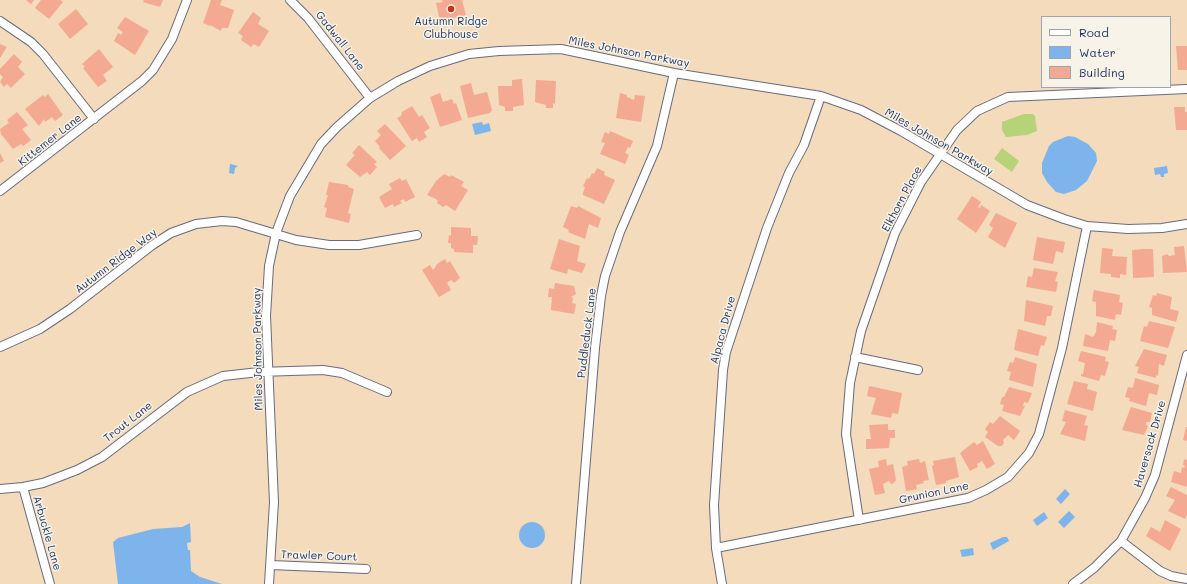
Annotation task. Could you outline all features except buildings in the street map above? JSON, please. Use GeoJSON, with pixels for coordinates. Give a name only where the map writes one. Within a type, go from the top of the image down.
{"type":"FeatureCollection","features":[{"type":"Feature","properties":{"kind":"street","name":"Kittemer Lane"},"geometry":{"type":"LineString","coordinates":[[0,191],[131,92],[153,70],[172,40],[187,0]]}},
{"type":"Feature","properties":{"kind":"street","name":"Gadwall Lane"},"geometry":{"type":"LineString","coordinates":[[290,0],[308,18],[370,98]]}},
{"type":"Feature","properties":{"kind":"street"},"geometry":{"type":"LineString","coordinates":[[0,21],[31,42],[94,119]]}},
{"type":"Feature","properties":{"kind":"street","name":"Miles Johnson Parkway"},"geometry":{"type":"LineString","coordinates":[[269,584],[274,502],[267,290],[269,266],[276,233],[290,196],[321,144],[337,127],[370,98],[398,81],[430,66],[469,54],[499,51],[561,49],[674,73],[821,96],[861,110],[940,153],[1027,205],[1087,226],[1128,229],[1162,228],[1187,224]]}},
{"type":"Feature","properties":{"kind":"street","name":"Puddleduck Lane"},"geometry":{"type":"LineString","coordinates":[[576,584],[595,348],[601,296],[607,269],[618,238],[657,146],[674,73]]}},
{"type":"Feature","properties":{"kind":"street","name":"Elkhorn Place"},"geometry":{"type":"LineString","coordinates":[[859,520],[846,434],[850,383],[861,331],[895,233],[921,182],[957,130],[969,117],[984,107],[1008,97],[1024,95],[1120,93],[1187,89]]}},
{"type":"Feature","properties":{"kind":"street","name":"Alpaca Drive"},"geometry":{"type":"LineString","coordinates":[[722,584],[716,548],[714,505],[723,370],[726,352],[767,228],[789,173],[804,145],[821,96]]}},
{"type":"Feature","properties":{"kind":"street","name":"Autumn Ridge Way"},"geometry":{"type":"LineString","coordinates":[[0,347],[27,336],[56,319],[151,246],[171,233],[196,224],[222,221],[236,222],[296,240],[329,245],[359,245],[417,236]]}},
{"type":"Feature","properties":{"kind":"street","name":"Grunion Lane"},"geometry":{"type":"LineString","coordinates":[[716,548],[968,498],[1000,483],[1019,466],[1029,453],[1039,434],[1072,305],[1087,226]]}},
{"type":"Feature","properties":{"kind":"street","name":"Haversack Drive"},"geometry":{"type":"LineString","coordinates":[[1073,584],[1094,568],[1121,540],[1145,498],[1155,475],[1187,355]]}},
{"type":"Feature","properties":{"kind":"street"},"geometry":{"type":"LineString","coordinates":[[855,357],[918,370]]}},
{"type":"Feature","properties":{"kind":"street","name":"Trout Lane"},"geometry":{"type":"LineString","coordinates":[[0,489],[23,488],[63,477],[102,457],[172,402],[196,387],[223,376],[269,372],[323,370],[342,373],[387,392]]}},
{"type":"Feature","properties":{"kind":"street","name":"Arbuckle Lane"},"geometry":{"type":"LineString","coordinates":[[23,488],[50,584]]}},
{"type":"Feature","properties":{"kind":"street"},"geometry":{"type":"LineString","coordinates":[[1121,540],[1160,571],[1170,576],[1187,579]]}},
{"type":"Feature","properties":{"kind":"street","name":"Trawler Court"},"geometry":{"type":"LineString","coordinates":[[271,565],[366,569]]}},
{"type":"Feature","properties":{"kind":"green space"},"geometry":{"type":"Polygon","coordinates":[[[1024,114],[1033,114],[1035,116],[1037,131],[1027,135],[1006,137],[1002,130],[1002,122],[1024,114]]]}},
{"type":"Feature","properties":{"kind":"green space"},"geometry":{"type":"Polygon","coordinates":[[[1002,148],[1019,161],[1012,172],[994,159],[1002,148]]]}},
{"type":"Feature","properties":{"kind":"water"},"geometry":{"type":"Polygon","coordinates":[[[482,122],[483,125],[489,123],[491,131],[475,135],[472,124],[482,122]]]}},
{"type":"Feature","properties":{"kind":"water"},"geometry":{"type":"Polygon","coordinates":[[[1068,136],[1075,137],[1088,144],[1096,153],[1097,161],[1087,181],[1076,190],[1064,194],[1056,192],[1047,182],[1042,173],[1042,163],[1049,146],[1053,142],[1068,136]]]}},
{"type":"Feature","properties":{"kind":"water"},"geometry":{"type":"Polygon","coordinates":[[[230,164],[238,166],[235,168],[234,174],[229,173],[230,164]]]}},
{"type":"Feature","properties":{"kind":"water"},"geometry":{"type":"Polygon","coordinates":[[[1167,166],[1168,173],[1164,174],[1164,177],[1161,177],[1160,174],[1155,175],[1154,168],[1167,166]]]}},
{"type":"Feature","properties":{"kind":"water"},"geometry":{"type":"Polygon","coordinates":[[[1065,489],[1070,494],[1061,504],[1056,499],[1065,489]]]}},
{"type":"Feature","properties":{"kind":"water"},"geometry":{"type":"Polygon","coordinates":[[[1069,511],[1075,517],[1064,528],[1058,522],[1069,511]]]}},
{"type":"Feature","properties":{"kind":"water"},"geometry":{"type":"Polygon","coordinates":[[[1044,512],[1048,518],[1037,526],[1033,520],[1044,512]]]}},
{"type":"Feature","properties":{"kind":"water"},"geometry":{"type":"Polygon","coordinates":[[[532,522],[541,526],[545,535],[541,544],[532,548],[523,544],[519,535],[523,526],[532,522]]]}},
{"type":"Feature","properties":{"kind":"water"},"geometry":{"type":"Polygon","coordinates":[[[190,523],[191,542],[187,543],[188,550],[190,550],[191,571],[200,577],[222,584],[118,584],[113,542],[118,538],[153,529],[182,527],[190,523]]]}},
{"type":"Feature","properties":{"kind":"water"},"geometry":{"type":"Polygon","coordinates":[[[1003,537],[1007,537],[1009,541],[993,550],[990,543],[1003,537]]]}},
{"type":"Feature","properties":{"kind":"water"},"geometry":{"type":"Polygon","coordinates":[[[973,548],[974,555],[962,557],[960,550],[973,548]]]}},
{"type":"Feature","properties":{"kind":"place","name":"Autumn Ridge Clubhouse"},"geometry":{"type":"Point","coordinates":[451,9]}}]}
